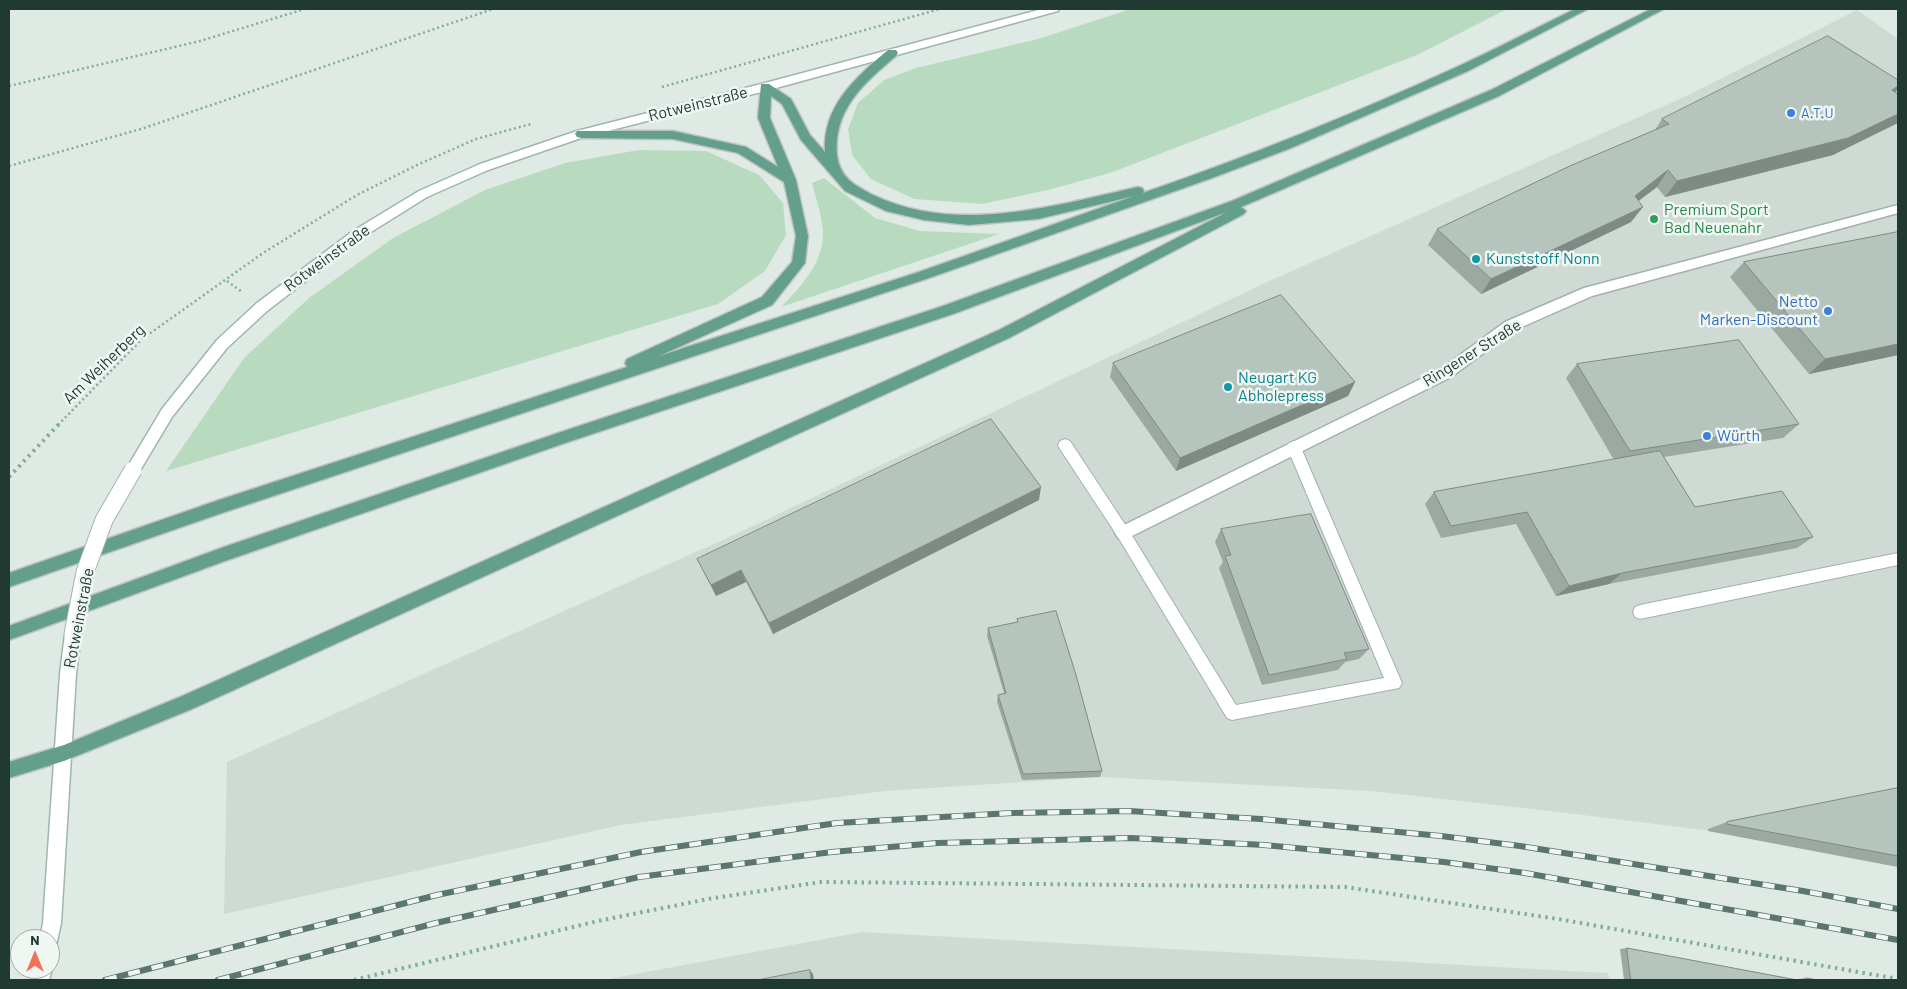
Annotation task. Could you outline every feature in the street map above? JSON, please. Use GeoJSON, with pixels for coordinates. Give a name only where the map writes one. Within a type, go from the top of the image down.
{"type":"FeatureCollection","features":[{"type":"Feature","properties":{"kind":"main road","name":"Rotweinstraße"},"geometry":{"type":"LineString","coordinates":[[50,929],[69,666],[74,627],[85,572],[104,520],[167,413],[222,344],[262,307],[358,234],[423,194],[484,167],[582,134],[1054,9]]}},
{"type":"Feature","properties":{"kind":"main road"},"geometry":{"type":"LineString","coordinates":[[9,580],[219,507],[924,275],[1208,174],[1287,145],[1464,68],[1583,9]]}},
{"type":"Feature","properties":{"kind":"main road"},"geometry":{"type":"LineString","coordinates":[[9,633],[224,554],[558,439],[948,310],[1236,204],[1317,171],[1495,93],[1659,9]]}},
{"type":"Feature","properties":{"kind":"main road"},"geometry":{"type":"LineString","coordinates":[[833,171],[831,138],[837,111],[858,83],[892,53]]}},
{"type":"Feature","properties":{"kind":"main road"},"geometry":{"type":"LineString","coordinates":[[765,87],[787,102],[805,137],[849,188],[886,206],[924,215],[969,220],[1038,214],[1208,174]]}},
{"type":"Feature","properties":{"kind":"main road"},"geometry":{"type":"LineString","coordinates":[[563,395],[767,301],[798,263],[802,236],[790,180],[764,118],[765,87]]}},
{"type":"Feature","properties":{"kind":"main road"},"geometry":{"type":"LineString","coordinates":[[582,134],[673,135],[742,150],[790,180]]}},
{"type":"Feature","properties":{"kind":"main road"},"geometry":{"type":"LineString","coordinates":[[9,770],[64,753],[186,703],[1004,334],[1317,171]]}},
{"type":"Feature","properties":{"kind":"main road","name":"Ringener Straße"},"geometry":{"type":"LineString","coordinates":[[1123,533],[1446,372],[1510,326],[1589,292],[1898,209]]}},
{"type":"Feature","properties":{"kind":"lane"},"geometry":{"type":"LineString","coordinates":[[1065,445],[1123,533],[1232,713],[1394,683],[1294,447]]}},
{"type":"Feature","properties":{"kind":"lane"},"geometry":{"type":"LineString","coordinates":[[1640,612],[1898,559]]}},
{"type":"Feature","properties":{"kind":"path"},"geometry":{"type":"LineString","coordinates":[[9,86],[200,41],[305,9]]}},
{"type":"Feature","properties":{"kind":"path"},"geometry":{"type":"LineString","coordinates":[[9,166],[142,129],[493,9]]}},
{"type":"Feature","properties":{"kind":"path","name":"Am Weiherberg"},"geometry":{"type":"LineString","coordinates":[[9,476],[100,380],[142,339],[227,280]]}},
{"type":"Feature","properties":{"kind":"path"},"geometry":{"type":"LineString","coordinates":[[354,980],[598,921],[708,899],[821,882],[1345,887],[1558,919],[1898,979]]}},
{"type":"Feature","properties":{"kind":"shaded area"},"geometry":{"type":"Polygon","coordinates":[[[1857,10],[1898,39],[1898,867],[1704,830],[1550,811],[1372,791],[1100,777],[885,791],[621,825],[224,914],[227,762],[736,534],[1265,283],[1684,97],[1857,10]]]}},
{"type":"Feature","properties":{"kind":"shaded area"},"geometry":{"type":"Polygon","coordinates":[[[862,932],[1607,973],[1611,980],[603,980],[862,932]]]}},
{"type":"Feature","properties":{"kind":"green space"},"geometry":{"type":"Polygon","coordinates":[[[1131,9],[1507,9],[1417,55],[1110,173],[1048,190],[982,204],[914,199],[871,179],[852,155],[848,129],[858,103],[884,80],[916,68],[1038,39],[1131,9]]]}},
{"type":"Feature","properties":{"kind":"green space"},"geometry":{"type":"Polygon","coordinates":[[[639,150],[706,151],[759,175],[783,203],[786,235],[765,271],[718,304],[166,471],[244,358],[309,298],[393,238],[485,190],[565,163],[639,150]]]}},
{"type":"Feature","properties":{"kind":"green space"},"geometry":{"type":"Polygon","coordinates":[[[824,178],[875,218],[920,231],[999,234],[781,307],[809,275],[819,256],[823,229],[812,183],[824,178]]]}},
{"type":"Feature","properties":{"kind":"building"},"geometry":{"type":"Polygon","coordinates":[[[1828,36],[1898,80],[1898,86],[1892,90],[1898,94],[1898,114],[1848,138],[1677,181],[1668,170],[1635,196],[1643,207],[1491,279],[1437,229],[1572,165],[1669,124],[1662,119],[1828,36]]]}},
{"type":"Feature","properties":{"kind":"building","name":"Netto Marken-Discount"},"geometry":{"type":"Polygon","coordinates":[[[1898,232],[1898,344],[1825,359],[1744,262],[1898,232]]]}},
{"type":"Feature","properties":{"kind":"building","name":"Neugart KG Abholepress"},"geometry":{"type":"Polygon","coordinates":[[[1281,295],[1355,382],[1180,458],[1113,363],[1281,295]]]}},
{"type":"Feature","properties":{"kind":"building"},"geometry":{"type":"Polygon","coordinates":[[[1739,340],[1799,424],[1630,451],[1577,364],[1739,340]]]}},
{"type":"Feature","properties":{"kind":"building"},"geometry":{"type":"Polygon","coordinates":[[[991,419],[1041,487],[769,623],[741,570],[711,585],[697,559],[991,419]]]}},
{"type":"Feature","properties":{"kind":"building"},"geometry":{"type":"Polygon","coordinates":[[[1660,451],[1695,507],[1782,491],[1813,537],[1622,573],[1569,586],[1527,512],[1451,526],[1434,492],[1660,451]]]}},
{"type":"Feature","properties":{"kind":"building"},"geometry":{"type":"Polygon","coordinates":[[[1311,514],[1369,649],[1344,653],[1347,659],[1269,675],[1225,556],[1231,555],[1221,529],[1311,514]]]}},
{"type":"Feature","properties":{"kind":"building"},"geometry":{"type":"Polygon","coordinates":[[[1056,611],[1076,675],[1102,771],[1023,774],[998,695],[1006,693],[988,628],[1018,622],[1017,619],[1056,611]]]}},
{"type":"Feature","properties":{"kind":"building"},"geometry":{"type":"Polygon","coordinates":[[[1898,788],[1898,856],[1727,824],[1727,822],[1898,788]]]}},
{"type":"Feature","properties":{"kind":"building"},"geometry":{"type":"Polygon","coordinates":[[[1627,948],[1797,980],[1631,980],[1627,948]]]}},
{"type":"Feature","properties":{"kind":"building"},"geometry":{"type":"Polygon","coordinates":[[[810,970],[811,980],[758,980],[810,970]]]}},
{"type":"Feature","properties":{"kind":"railway"},"geometry":{"type":"LineString","coordinates":[[105,980],[437,895],[641,852],[837,823],[1012,813],[1129,811],[1261,819],[1441,836],[1520,846],[1803,891],[1898,909]]}},
{"type":"Feature","properties":{"kind":"railway"},"geometry":{"type":"LineString","coordinates":[[218,980],[436,923],[639,877],[832,852],[937,843],[1131,838],[1264,845],[1444,862],[1525,873],[1898,940]]}},
{"type":"Feature","properties":{"kind":"place","name":"A.T.U"},"geometry":{"type":"Point","coordinates":[1791,113]}},
{"type":"Feature","properties":{"kind":"place","name":"Premium Sport Bad Neuenahr"},"geometry":{"type":"Point","coordinates":[1654,219]}},
{"type":"Feature","properties":{"kind":"place","name":"Kunststoff Nonn"},"geometry":{"type":"Point","coordinates":[1476,259]}},
{"type":"Feature","properties":{"kind":"place","name":"Netto Marken-Discount"},"geometry":{"type":"Point","coordinates":[1828,311]}},
{"type":"Feature","properties":{"kind":"place","name":"Neugart KG Abholepress"},"geometry":{"type":"Point","coordinates":[1228,387]}},
{"type":"Feature","properties":{"kind":"place","name":"Würth"},"geometry":{"type":"Point","coordinates":[1707,436]}}]}
